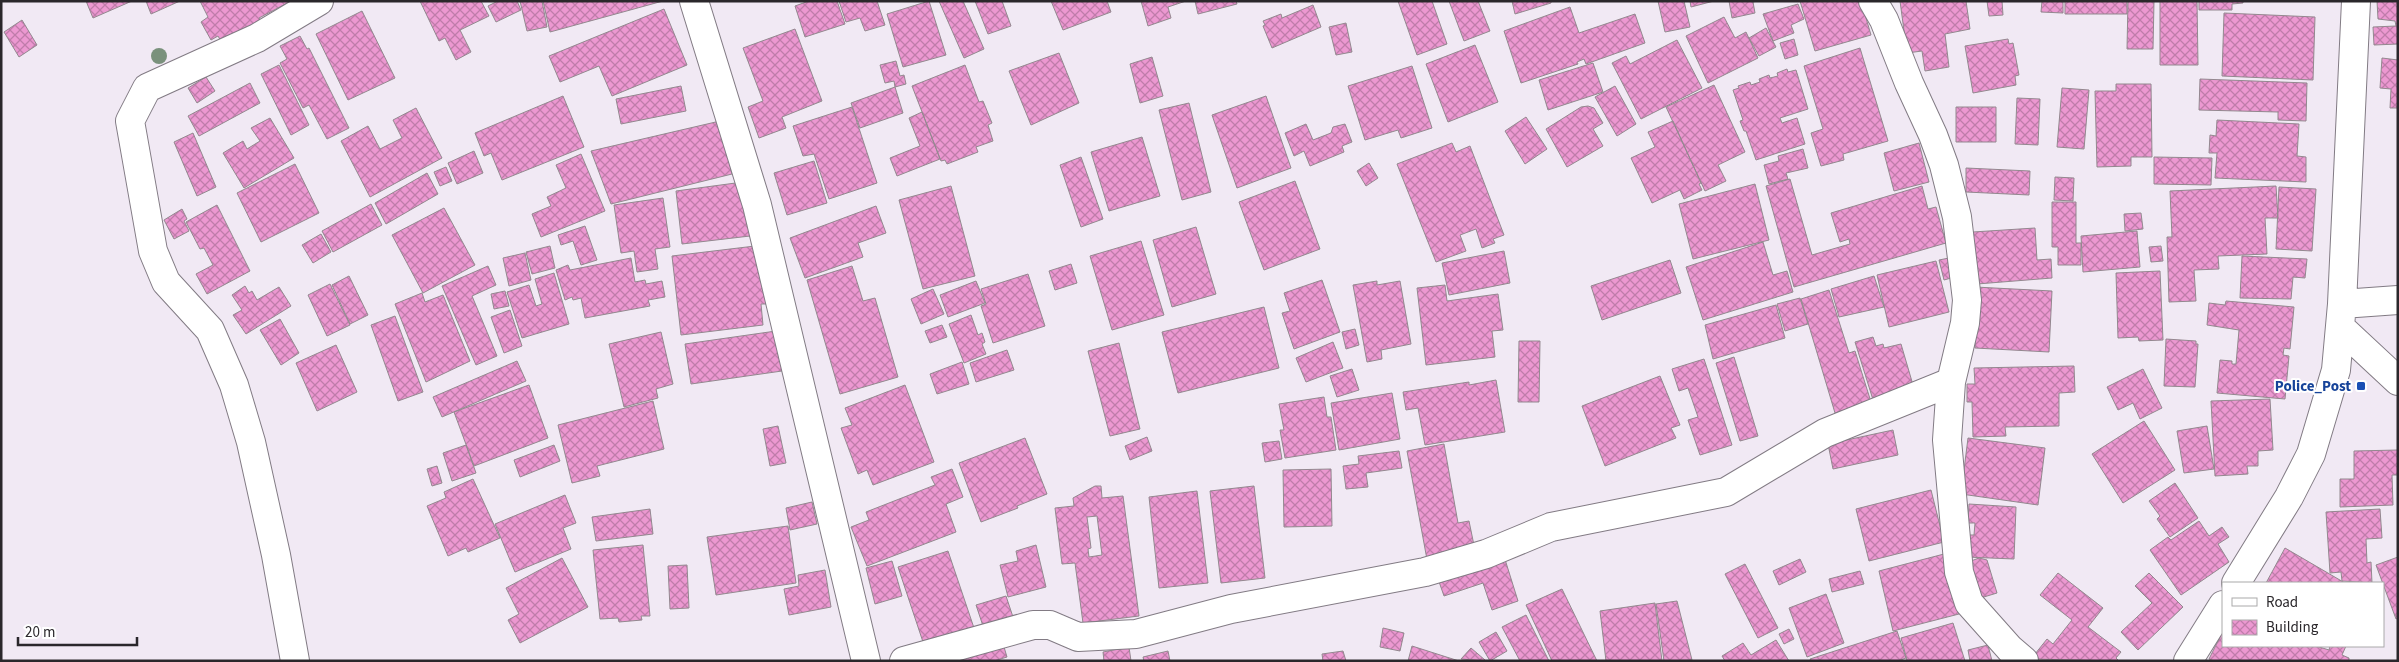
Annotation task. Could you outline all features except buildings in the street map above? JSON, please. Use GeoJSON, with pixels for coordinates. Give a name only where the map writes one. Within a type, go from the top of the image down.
{"type":"FeatureCollection","features":[{"type":"Feature","properties":{"kind":"street"},"geometry":{"type":"LineString","coordinates":[[295,661],[276,555],[245,423],[234,385],[210,330],[166,282],[153,251],[130,121],[147,88],[257,38],[319,1]]}},
{"type":"Feature","properties":{"kind":"street"},"geometry":{"type":"LineString","coordinates":[[694,1],[757,205],[866,661]]}},
{"type":"Feature","properties":{"kind":"street"},"geometry":{"type":"LineString","coordinates":[[1873,1],[1884,20],[1909,83],[1933,135],[1944,165],[1957,217],[1967,300],[1965,323],[1951,382],[1946,440],[1959,572],[1969,603],[2010,649],[2024,661]]}},
{"type":"Feature","properties":{"kind":"street"},"geometry":{"type":"LineString","coordinates":[[2237,582],[2290,497],[2311,454],[2336,370],[2341,315],[2356,1]]}},
{"type":"Feature","properties":{"kind":"street"},"geometry":{"type":"LineString","coordinates":[[2341,315],[2398,300]]}},
{"type":"Feature","properties":{"kind":"street"},"geometry":{"type":"LineString","coordinates":[[2341,315],[2398,381]]}},
{"type":"Feature","properties":{"kind":"street"},"geometry":{"type":"LineString","coordinates":[[904,661],[1033,625],[1050,625],[1078,637],[1136,634],[1232,610],[1425,572],[1486,554],[1551,527],[1726,492],[1825,433],[1951,382]]}},
{"type":"Feature","properties":{"kind":"street"},"geometry":{"type":"LineString","coordinates":[[2188,661],[2222,607]]}},
{"type":"Feature","properties":{"kind":"place","name":"Police_Post"},"geometry":{"type":"Point","coordinates":[2361,386]}}]}
